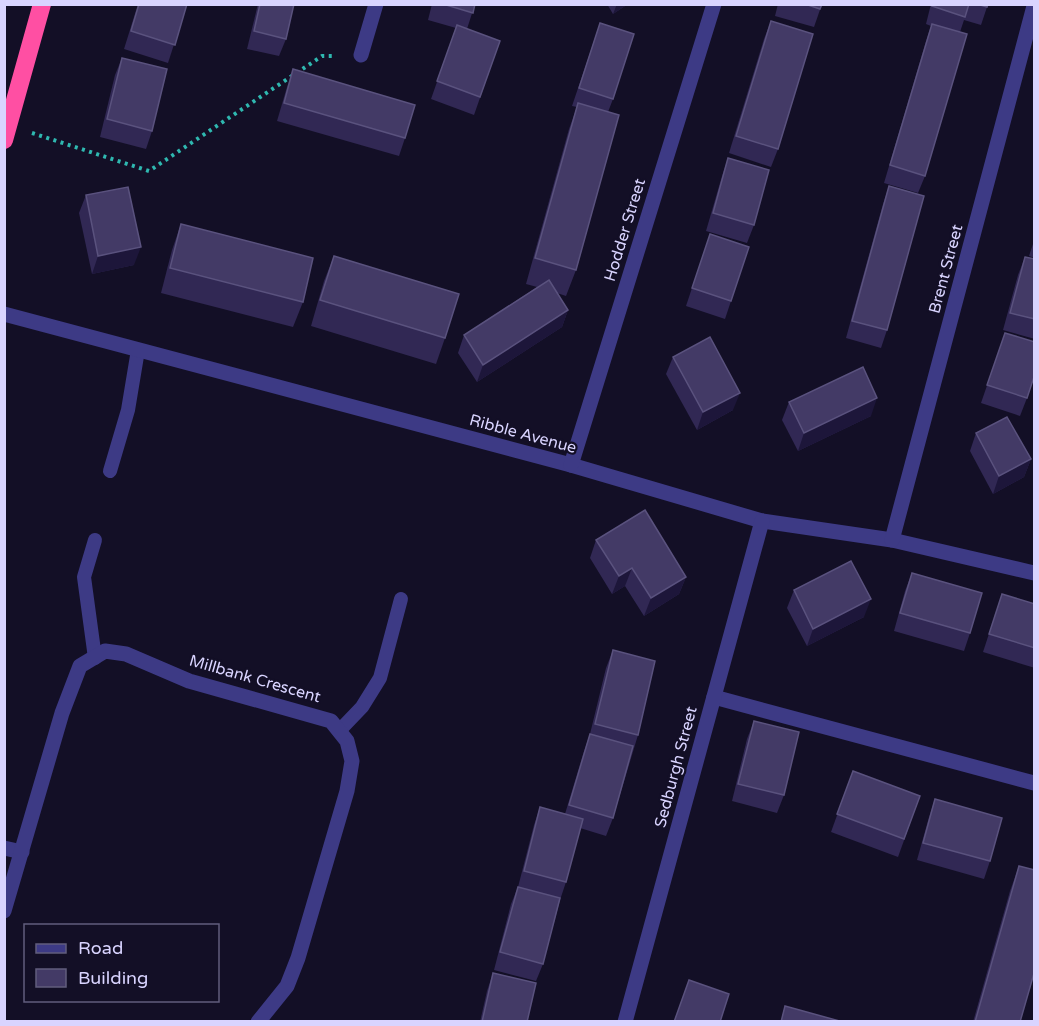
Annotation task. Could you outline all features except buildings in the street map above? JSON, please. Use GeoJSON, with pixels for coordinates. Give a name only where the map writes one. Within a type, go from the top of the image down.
{"type":"FeatureCollection","features":[{"type":"Feature","properties":{"kind":"highway"},"geometry":{"type":"LineString","coordinates":[[7,133],[42,4]]}},
{"type":"Feature","properties":{"kind":"street"},"geometry":{"type":"LineString","coordinates":[[361,55],[376,4]]}},
{"type":"Feature","properties":{"kind":"street","name":"Hodder Street"},"geometry":{"type":"LineString","coordinates":[[572,465],[714,4]]}},
{"type":"Feature","properties":{"kind":"street","name":"Brent Street"},"geometry":{"type":"LineString","coordinates":[[892,540],[1035,6]]}},
{"type":"Feature","properties":{"kind":"street","name":"Ribble Avenue"},"geometry":{"type":"LineString","coordinates":[[4,314],[572,465],[762,521],[892,540],[1035,573]]}},
{"type":"Feature","properties":{"kind":"street","name":"Sedburgh Street"},"geometry":{"type":"LineString","coordinates":[[625,1022],[762,521]]}},
{"type":"Feature","properties":{"kind":"street","name":"Millbank Crescent"},"geometry":{"type":"LineString","coordinates":[[95,658],[105,651],[126,654],[189,681],[331,721],[339,730]]}},
{"type":"Feature","properties":{"kind":"street"},"geometry":{"type":"LineString","coordinates":[[4,911],[62,713],[80,666],[95,658]]}},
{"type":"Feature","properties":{"kind":"street"},"geometry":{"type":"LineString","coordinates":[[714,697],[1035,783]]}},
{"type":"Feature","properties":{"kind":"street"},"geometry":{"type":"LineString","coordinates":[[258,1022],[287,986],[298,958],[347,791],[352,761],[347,741],[339,730]]}},
{"type":"Feature","properties":{"kind":"street"},"geometry":{"type":"LineString","coordinates":[[4,848],[22,852]]}},
{"type":"Feature","properties":{"kind":"lane"},"geometry":{"type":"LineString","coordinates":[[110,471],[128,410],[138,350]]}},
{"type":"Feature","properties":{"kind":"lane"},"geometry":{"type":"LineString","coordinates":[[95,540],[84,577],[95,658]]}},
{"type":"Feature","properties":{"kind":"lane"},"geometry":{"type":"LineString","coordinates":[[339,730],[362,707],[380,678],[401,599]]}},
{"type":"Feature","properties":{"kind":"path"},"geometry":{"type":"LineString","coordinates":[[7,133],[149,171],[321,56]]}}]}
